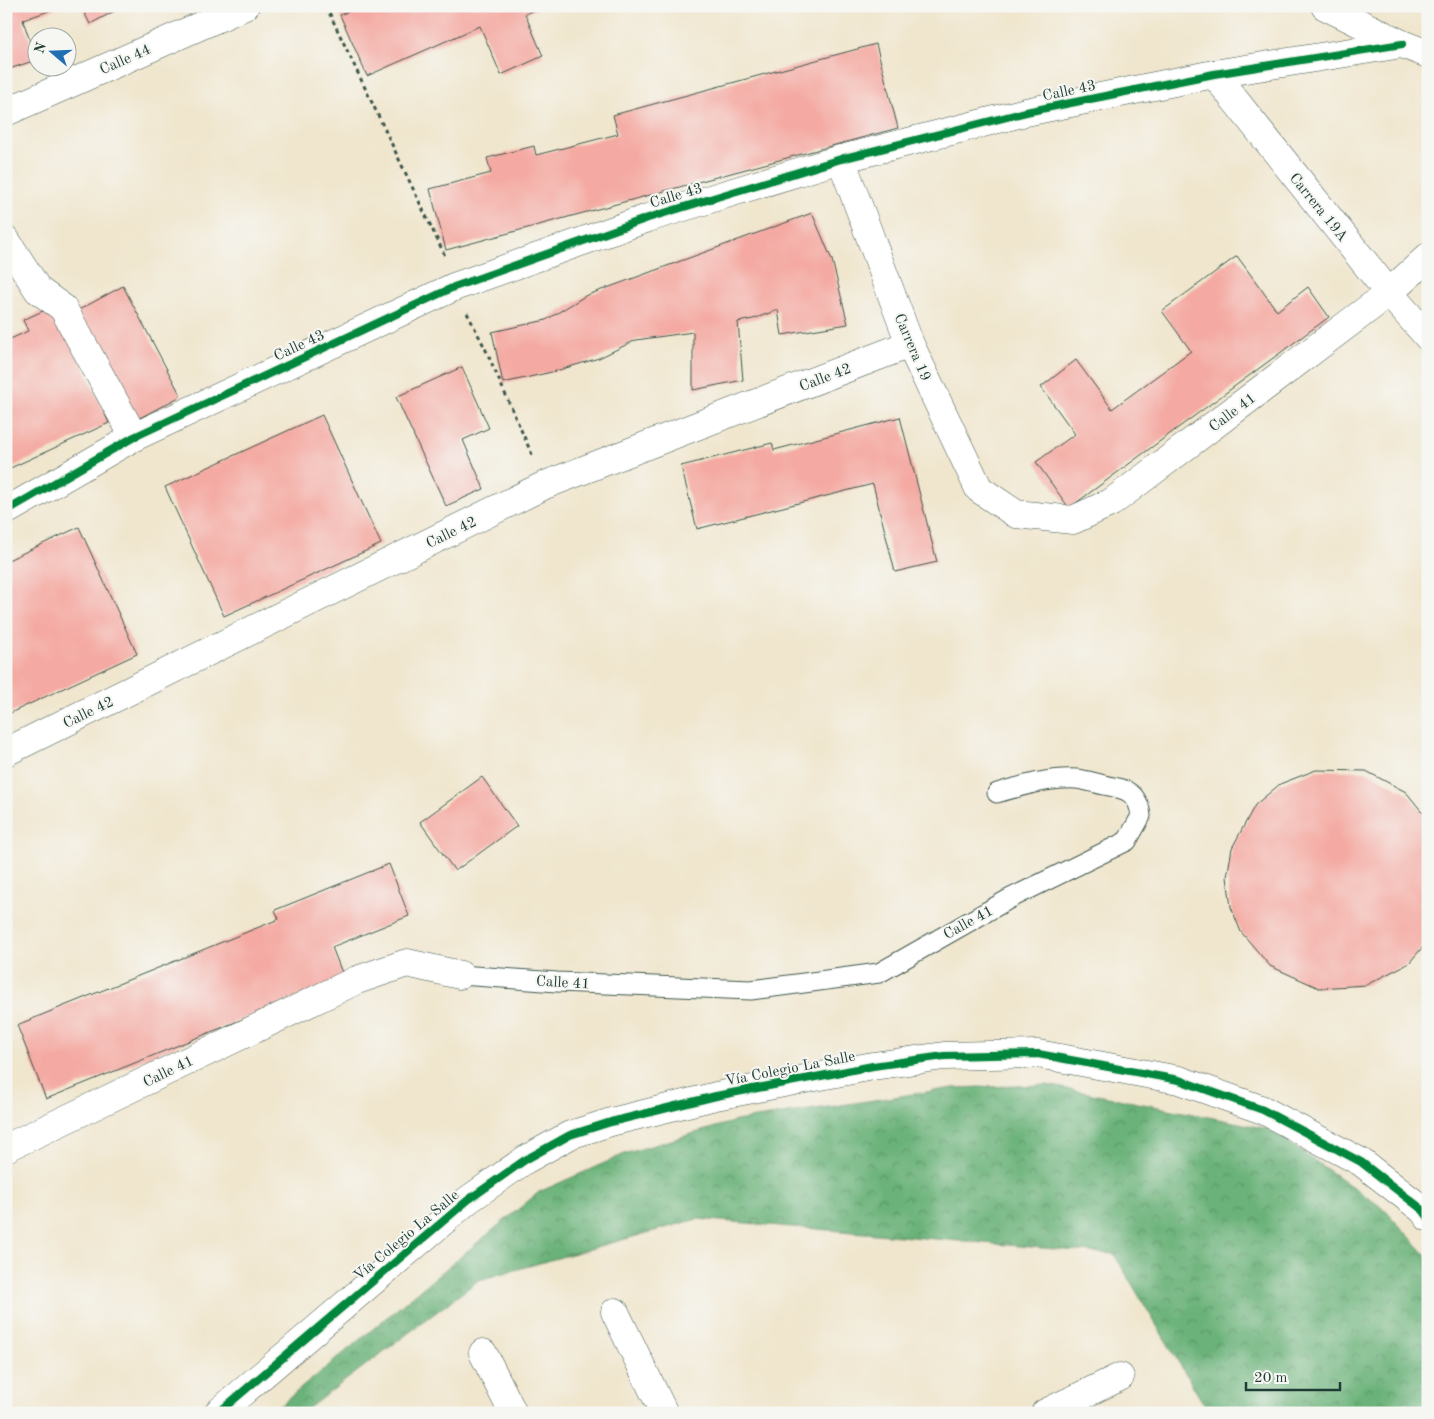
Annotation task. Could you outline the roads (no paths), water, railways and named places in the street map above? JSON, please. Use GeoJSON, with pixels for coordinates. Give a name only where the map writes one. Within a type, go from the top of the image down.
{"type":"FeatureCollection","features":[{"type":"Feature","properties":{"kind":"street","name":"Calle 44"},"geometry":{"type":"LineString","coordinates":[[6,112],[245,6]]}},
{"type":"Feature","properties":{"kind":"street"},"geometry":{"type":"LineString","coordinates":[[1325,6],[1402,44],[1428,54]]}},
{"type":"Feature","properties":{"kind":"street","name":"Calle 43"},"geometry":{"type":"LineString","coordinates":[[6,511],[134,438],[456,286],[648,218],[841,159],[1026,112],[1214,74],[1402,44]]}},
{"type":"Feature","properties":{"kind":"street","name":"Carrera 19A"},"geometry":{"type":"LineString","coordinates":[[1214,74],[1388,293],[1428,337]]}},
{"type":"Feature","properties":{"kind":"street","name":"Carrera 19"},"geometry":{"type":"LineString","coordinates":[[841,159],[910,344],[979,489],[1016,514]]}},
{"type":"Feature","properties":{"kind":"street"},"geometry":{"type":"LineString","coordinates":[[6,240],[38,290],[63,308],[134,438]]}},
{"type":"Feature","properties":{"kind":"street","name":"Calle 41"},"geometry":{"type":"LineString","coordinates":[[1016,514],[1073,520],[1112,502],[1388,293],[1428,258]]}},
{"type":"Feature","properties":{"kind":"street","name":"Calle 42"},"geometry":{"type":"LineString","coordinates":[[6,752],[545,485],[910,344]]}},
{"type":"Feature","properties":{"kind":"street","name":"Calle 41"},"geometry":{"type":"LineString","coordinates":[[6,1148],[357,980],[407,963],[460,975]]}},
{"type":"Feature","properties":{"kind":"street","name":"Vía Colegio La Salle"},"geometry":{"type":"LineString","coordinates":[[218,1413],[468,1200],[525,1160],[570,1135],[611,1122],[716,1096],[873,1066],[944,1056],[1038,1054],[1180,1080],[1263,1110],[1361,1162],[1423,1210],[1428,1217]]}},
{"type":"Feature","properties":{"kind":"street"},"geometry":{"type":"LineString","coordinates":[[614,1312],[664,1413]]}},
{"type":"Feature","properties":{"kind":"street"},"geometry":{"type":"LineString","coordinates":[[483,1353],[513,1413]]}},
{"type":"Feature","properties":{"kind":"street"},"geometry":{"type":"LineString","coordinates":[[1045,1413],[1120,1377]]}},
{"type":"Feature","properties":{"kind":"lane","name":"Calle 41"},"geometry":{"type":"LineString","coordinates":[[460,975],[556,982],[751,990],[878,972],[1009,899],[1127,841],[1141,816],[1137,800],[1123,788],[1076,779],[1034,782],[997,793]]}}]}
